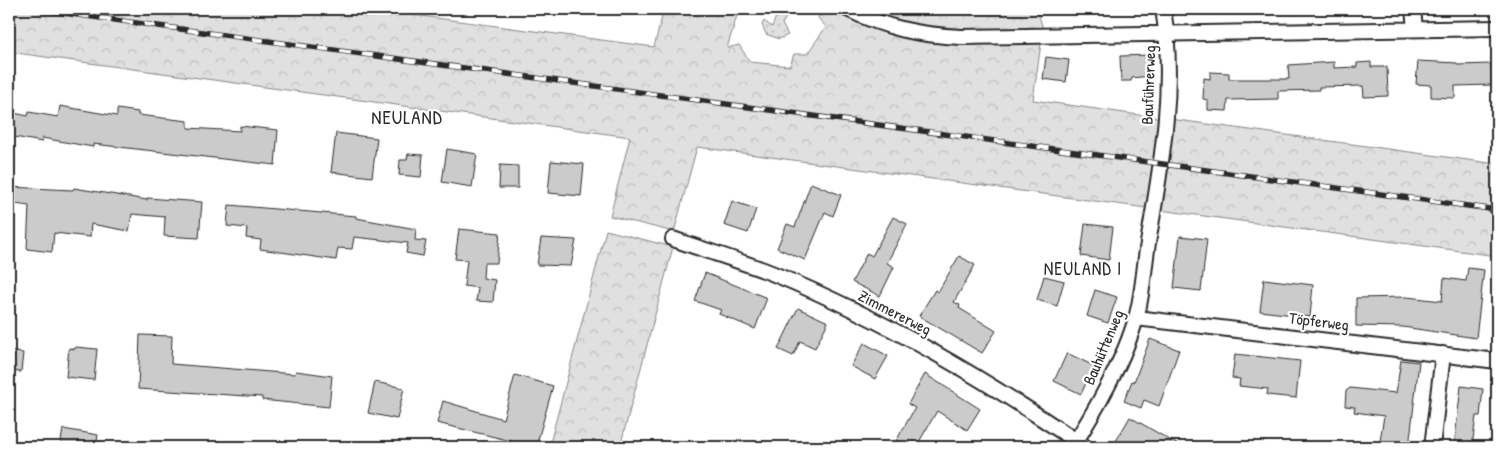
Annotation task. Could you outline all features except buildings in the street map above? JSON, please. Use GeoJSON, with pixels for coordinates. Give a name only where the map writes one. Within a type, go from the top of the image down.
{"type":"FeatureCollection","features":[{"type":"Feature","properties":{"kind":"street"},"geometry":{"type":"LineString","coordinates":[[848,9],[889,27],[925,35],[1497,28]]}},
{"type":"Feature","properties":{"kind":"street","name":"Bauführerweg"},"geometry":{"type":"LineString","coordinates":[[1160,164],[1166,110],[1167,33],[1163,9]]}},
{"type":"Feature","properties":{"kind":"street"},"geometry":{"type":"LineString","coordinates":[[1413,9],[1415,29]]}},
{"type":"Feature","properties":{"kind":"street","name":"Bauhüttenweg"},"geometry":{"type":"LineString","coordinates":[[1078,445],[1114,372],[1136,318],[1160,164]]}},
{"type":"Feature","properties":{"kind":"street","name":"Zimmererweg"},"geometry":{"type":"LineString","coordinates":[[673,239],[773,274],[895,330],[961,367],[1078,445]]}},
{"type":"Feature","properties":{"kind":"street","name":"Töpferweg"},"geometry":{"type":"LineString","coordinates":[[1136,318],[1497,361]]}},
{"type":"Feature","properties":{"kind":"street"},"geometry":{"type":"LineString","coordinates":[[1432,447],[1442,354]]}},
{"type":"Feature","properties":{"kind":"green space"},"geometry":{"type":"Polygon","coordinates":[[[9,9],[369,9],[654,47],[664,9],[739,9],[727,48],[739,45],[750,62],[790,66],[794,54],[807,54],[826,27],[818,18],[820,11],[818,9],[1037,9],[1043,29],[1033,100],[1160,118],[1146,208],[697,147],[674,232],[610,216],[630,137],[9,52],[9,9]]]}},
{"type":"Feature","properties":{"kind":"green space"},"geometry":{"type":"Polygon","coordinates":[[[779,9],[791,9],[782,24],[788,35],[779,39],[766,34],[762,25],[764,21],[772,27],[779,9]]]}},
{"type":"Feature","properties":{"kind":"green space"},"geometry":{"type":"Polygon","coordinates":[[[1170,119],[1497,164],[1497,256],[1160,210],[1170,119]]]}},
{"type":"Feature","properties":{"kind":"green space"},"geometry":{"type":"Polygon","coordinates":[[[606,230],[673,247],[620,447],[549,447],[606,230]]]}},
{"type":"Feature","properties":{"kind":"railway"},"geometry":{"type":"LineString","coordinates":[[35,9],[1497,210]]}},
{"type":"Feature","properties":{"kind":"district","name":"NEULAND"},"geometry":{"type":"Point","coordinates":[407,117]}},
{"type":"Feature","properties":{"kind":"district","name":"NEULAND I"},"geometry":{"type":"Point","coordinates":[1083,269]}}]}
